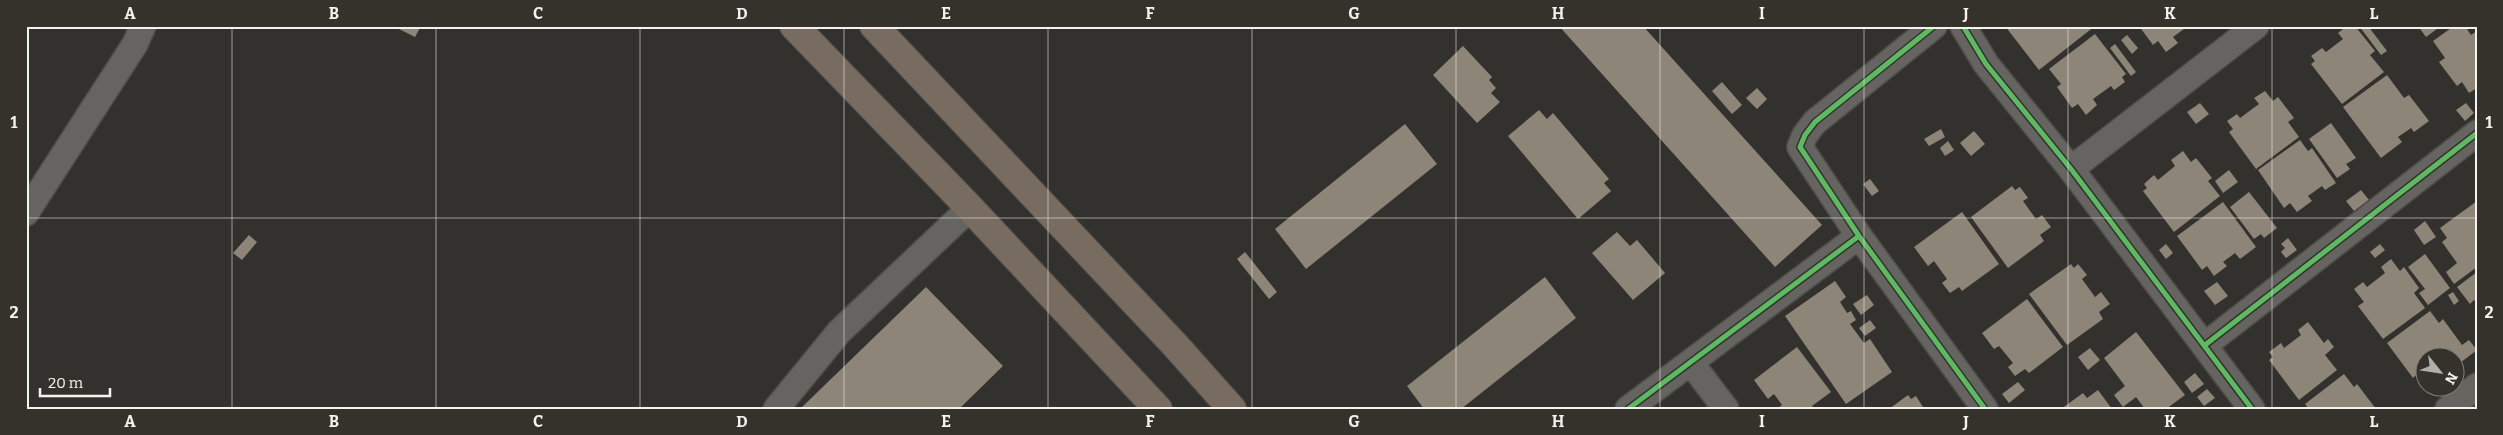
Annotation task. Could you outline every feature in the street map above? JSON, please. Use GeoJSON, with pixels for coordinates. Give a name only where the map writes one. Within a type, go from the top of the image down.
{"type":"FeatureCollection","features":[{"type":"Feature","properties":{"kind":"highway"},"geometry":{"type":"LineString","coordinates":[[794,26],[970,208],[1158,409]]}},
{"type":"Feature","properties":{"kind":"highway"},"geometry":{"type":"LineString","coordinates":[[874,26],[1175,345],[1232,409]]}},
{"type":"Feature","properties":{"kind":"street"},"geometry":{"type":"LineString","coordinates":[[26,213],[135,44],[143,26]]}},
{"type":"Feature","properties":{"kind":"street"},"geometry":{"type":"LineString","coordinates":[[1934,26],[1815,122],[1805,134],[1800,147],[1859,236],[1985,409]]}},
{"type":"Feature","properties":{"kind":"street"},"geometry":{"type":"LineString","coordinates":[[1963,26],[1986,64],[2071,168],[2252,409]]}},
{"type":"Feature","properties":{"kind":"street"},"geometry":{"type":"LineString","coordinates":[[2071,168],[2256,26]]}},
{"type":"Feature","properties":{"kind":"street"},"geometry":{"type":"LineString","coordinates":[[2204,345],[2477,133]]}},
{"type":"Feature","properties":{"kind":"street"},"geometry":{"type":"LineString","coordinates":[[776,409],[839,332],[970,208]]}},
{"type":"Feature","properties":{"kind":"street"},"geometry":{"type":"LineString","coordinates":[[1628,409],[1859,236]]}},
{"type":"Feature","properties":{"kind":"street"},"geometry":{"type":"LineString","coordinates":[[1691,363],[1726,409]]}},
{"type":"Feature","properties":{"kind":"street"},"geometry":{"type":"LineString","coordinates":[[2448,409],[2477,386]]}},
{"type":"Feature","properties":{"kind":"building"},"geometry":{"type":"Polygon","coordinates":[[[393,26],[421,26],[415,37],[393,26]]]}},
{"type":"Feature","properties":{"kind":"building"},"geometry":{"type":"Polygon","coordinates":[[[1559,26],[1643,26],[1822,225],[1775,267],[1559,26]]]}},
{"type":"Feature","properties":{"kind":"building"},"geometry":{"type":"Polygon","coordinates":[[[2005,26],[2095,26],[2039,70],[2005,26]]]}},
{"type":"Feature","properties":{"kind":"building"},"geometry":{"type":"Polygon","coordinates":[[[2139,26],[2188,26],[2173,37],[2178,43],[2166,52],[2158,41],[2153,45],[2139,26]]]}},
{"type":"Feature","properties":{"kind":"building"},"geometry":{"type":"Polygon","coordinates":[[[2347,26],[2355,26],[2375,51],[2370,55],[2384,72],[2342,104],[2311,64],[2315,61],[2311,56],[2322,48],[2326,52],[2343,39],[2338,33],[2347,26]]]}},
{"type":"Feature","properties":{"kind":"building"},"geometry":{"type":"Polygon","coordinates":[[[2359,26],[2368,26],[2387,51],[2381,55],[2359,26]]]}},
{"type":"Feature","properties":{"kind":"building"},"geometry":{"type":"Polygon","coordinates":[[[2418,26],[2441,26],[2426,37],[2418,26]]]}},
{"type":"Feature","properties":{"kind":"building"},"geometry":{"type":"Polygon","coordinates":[[[2454,26],[2465,26],[2471,35],[2477,31],[2477,88],[2469,93],[2462,82],[2457,86],[2439,62],[2445,58],[2433,41],[2454,26]]]}},
{"type":"Feature","properties":{"kind":"building"},"geometry":{"type":"Polygon","coordinates":[[[2095,34],[2126,74],[2122,77],[2125,82],[2114,90],[2111,86],[2093,99],[2097,105],[2086,115],[2078,104],[2072,108],[2057,87],[2061,84],[2049,69],[2095,34]]]}},
{"type":"Feature","properties":{"kind":"building"},"geometry":{"type":"Polygon","coordinates":[[[2127,35],[2138,48],[2132,54],[2121,40],[2127,35]]]}},
{"type":"Feature","properties":{"kind":"building"},"geometry":{"type":"Polygon","coordinates":[[[2115,44],[2136,72],[2131,76],[2110,48],[2115,44]]]}},
{"type":"Feature","properties":{"kind":"building"},"geometry":{"type":"Polygon","coordinates":[[[1463,46],[1492,77],[1489,80],[1496,88],[1491,93],[1500,102],[1477,123],[1433,75],[1463,46]]]}},
{"type":"Feature","properties":{"kind":"building"},"geometry":{"type":"Polygon","coordinates":[[[2387,75],[2404,98],[2409,95],[2429,121],[2414,132],[2411,128],[2398,137],[2402,142],[2381,158],[2343,107],[2387,75]]]}},
{"type":"Feature","properties":{"kind":"building"},"geometry":{"type":"Polygon","coordinates":[[[1722,82],[1742,105],[1732,114],[1712,91],[1722,82]]]}},
{"type":"Feature","properties":{"kind":"building"},"geometry":{"type":"Polygon","coordinates":[[[1757,88],[1767,99],[1757,109],[1746,98],[1757,88]]]}},
{"type":"Feature","properties":{"kind":"building"},"geometry":{"type":"Polygon","coordinates":[[[2265,91],[2273,101],[2278,97],[2294,118],[2288,122],[2299,137],[2256,169],[2229,132],[2233,129],[2227,121],[2237,114],[2240,118],[2259,104],[2254,98],[2265,91]]]}},
{"type":"Feature","properties":{"kind":"building"},"geometry":{"type":"Polygon","coordinates":[[[2200,103],[2209,114],[2196,124],[2187,112],[2200,103]]]}},
{"type":"Feature","properties":{"kind":"building"},"geometry":{"type":"Polygon","coordinates":[[[2466,103],[2474,113],[2465,121],[2456,110],[2466,103]]]}},
{"type":"Feature","properties":{"kind":"building"},"geometry":{"type":"Polygon","coordinates":[[[1539,110],[1547,119],[1553,113],[1609,179],[1604,183],[1611,191],[1578,219],[1508,136],[1539,110]]]}},
{"type":"Feature","properties":{"kind":"building"},"geometry":{"type":"Polygon","coordinates":[[[2331,123],[2356,158],[2346,164],[2350,169],[2337,178],[2309,139],[2331,123]]]}},
{"type":"Feature","properties":{"kind":"building"},"geometry":{"type":"Polygon","coordinates":[[[1405,124],[1437,164],[1306,269],[1275,229],[1405,124]]]}},
{"type":"Feature","properties":{"kind":"building"},"geometry":{"type":"Polygon","coordinates":[[[1941,129],[1945,137],[1929,146],[1924,139],[1941,129]]]}},
{"type":"Feature","properties":{"kind":"building"},"geometry":{"type":"Polygon","coordinates":[[[1974,131],[1985,144],[1971,156],[1960,143],[1974,131]]]}},
{"type":"Feature","properties":{"kind":"building"},"geometry":{"type":"Polygon","coordinates":[[[2300,140],[2308,151],[2312,148],[2336,183],[2325,190],[2322,186],[2308,196],[2312,201],[2297,212],[2290,203],[2284,208],[2258,170],[2300,140]]]}},
{"type":"Feature","properties":{"kind":"building"},"geometry":{"type":"Polygon","coordinates":[[[1948,141],[1954,150],[1945,156],[1940,148],[1948,141]]]}},
{"type":"Feature","properties":{"kind":"building"},"geometry":{"type":"Polygon","coordinates":[[[2183,151],[2191,162],[2196,158],[2212,178],[2208,181],[2220,196],[2174,232],[2143,191],[2147,188],[2144,184],[2154,175],[2158,180],[2175,166],[2171,160],[2183,151]]]}},
{"type":"Feature","properties":{"kind":"building"},"geometry":{"type":"Polygon","coordinates":[[[2229,170],[2238,182],[2223,193],[2215,181],[2229,170]]]}},
{"type":"Feature","properties":{"kind":"building"},"geometry":{"type":"Polygon","coordinates":[[[1870,179],[1879,191],[1872,196],[1863,184],[1870,179]]]}},
{"type":"Feature","properties":{"kind":"building"},"geometry":{"type":"Polygon","coordinates":[[[2012,186],[2015,190],[2020,187],[2028,198],[2023,201],[2036,219],[2042,215],[2051,227],[2040,235],[2044,241],[2008,268],[1971,217],[2012,186]]]}},
{"type":"Feature","properties":{"kind":"building"},"geometry":{"type":"Polygon","coordinates":[[[2361,190],[2369,200],[2354,211],[2346,201],[2361,190]]]}},
{"type":"Feature","properties":{"kind":"building"},"geometry":{"type":"Polygon","coordinates":[[[2249,192],[2277,228],[2264,238],[2261,234],[2254,239],[2230,207],[2249,192]]]}},
{"type":"Feature","properties":{"kind":"building"},"geometry":{"type":"Polygon","coordinates":[[[2477,201],[2477,267],[2454,284],[2446,272],[2457,263],[2442,242],[2447,238],[2440,228],[2477,201]]]}},
{"type":"Feature","properties":{"kind":"building"},"geometry":{"type":"Polygon","coordinates":[[[2223,202],[2256,247],[2240,259],[2235,253],[2223,262],[2227,266],[2214,276],[2207,266],[2202,270],[2177,236],[2223,202]]]}},
{"type":"Feature","properties":{"kind":"building"},"geometry":{"type":"Polygon","coordinates":[[[1962,212],[1999,264],[1962,291],[1959,287],[1950,293],[1942,283],[1947,279],[1934,261],[1928,266],[1914,247],[1962,212]]]}},
{"type":"Feature","properties":{"kind":"building"},"geometry":{"type":"Polygon","coordinates":[[[2425,221],[2436,237],[2424,245],[2414,230],[2425,221]]]}},
{"type":"Feature","properties":{"kind":"building"},"geometry":{"type":"Polygon","coordinates":[[[1617,232],[1630,246],[1637,240],[1665,273],[1633,300],[1592,253],[1617,232]]]}},
{"type":"Feature","properties":{"kind":"building"},"geometry":{"type":"Polygon","coordinates":[[[249,235],[257,242],[242,260],[233,253],[249,235]]]}},
{"type":"Feature","properties":{"kind":"building"},"geometry":{"type":"Polygon","coordinates":[[[2288,238],[2297,250],[2286,258],[2281,252],[2285,248],[2281,244],[2288,238]]]}},
{"type":"Feature","properties":{"kind":"building"},"geometry":{"type":"Polygon","coordinates":[[[2166,244],[2173,253],[2166,259],[2159,250],[2166,244]]]}},
{"type":"Feature","properties":{"kind":"building"},"geometry":{"type":"Polygon","coordinates":[[[2380,244],[2385,250],[2375,258],[2370,252],[2380,244]]]}},
{"type":"Feature","properties":{"kind":"building"},"geometry":{"type":"Polygon","coordinates":[[[1245,252],[1277,292],[1269,299],[1237,259],[1245,252]]]}},
{"type":"Feature","properties":{"kind":"building"},"geometry":{"type":"Polygon","coordinates":[[[2425,254],[2450,288],[2428,305],[2419,293],[2425,289],[2408,267],[2425,254]]]}},
{"type":"Feature","properties":{"kind":"building"},"geometry":{"type":"Polygon","coordinates":[[[2391,259],[2400,271],[2404,267],[2419,288],[2414,293],[2425,308],[2383,339],[2358,306],[2364,302],[2354,289],[2363,282],[2367,287],[2385,273],[2381,267],[2391,259]]]}},
{"type":"Feature","properties":{"kind":"building"},"geometry":{"type":"Polygon","coordinates":[[[2071,264],[2074,268],[2078,264],[2087,275],[2082,279],[2095,297],[2101,292],[2110,304],[2099,312],[2103,319],[2067,345],[2029,294],[2071,264]]]}},
{"type":"Feature","properties":{"kind":"building"},"geometry":{"type":"Polygon","coordinates":[[[2477,272],[2477,303],[2474,300],[2470,304],[2457,287],[2477,272]]]}},
{"type":"Feature","properties":{"kind":"building"},"geometry":{"type":"Polygon","coordinates":[[[1545,277],[1576,318],[1461,409],[1424,409],[1407,386],[1545,277]]]}},
{"type":"Feature","properties":{"kind":"building"},"geometry":{"type":"Polygon","coordinates":[[[1835,281],[1846,297],[1840,302],[1847,313],[1851,311],[1856,320],[1850,324],[1864,343],[1870,339],[1892,372],[1846,404],[1785,316],[1835,281]]]}},
{"type":"Feature","properties":{"kind":"building"},"geometry":{"type":"Polygon","coordinates":[[[2217,282],[2228,296],[2215,305],[2204,291],[2217,282]]]}},
{"type":"Feature","properties":{"kind":"building"},"geometry":{"type":"Polygon","coordinates":[[[926,287],[1003,366],[959,409],[800,409],[926,287]]]}},
{"type":"Feature","properties":{"kind":"building"},"geometry":{"type":"Polygon","coordinates":[[[2453,292],[2459,301],[2454,305],[2448,295],[2453,292]]]}},
{"type":"Feature","properties":{"kind":"building"},"geometry":{"type":"Polygon","coordinates":[[[1867,295],[1874,305],[1861,315],[1853,304],[1867,295]]]}},
{"type":"Feature","properties":{"kind":"building"},"geometry":{"type":"Polygon","coordinates":[[[2027,299],[2063,347],[2029,373],[2025,369],[2015,376],[2008,367],[2013,363],[1999,346],[1994,349],[1982,333],[2027,299]]]}},
{"type":"Feature","properties":{"kind":"building"},"geometry":{"type":"Polygon","coordinates":[[[2430,311],[2439,323],[2443,319],[2462,345],[2469,340],[2477,350],[2466,358],[2466,348],[2416,348],[2416,375],[2413,378],[2387,343],[2430,311]]]}},
{"type":"Feature","properties":{"kind":"building"},"geometry":{"type":"Polygon","coordinates":[[[1870,320],[1876,328],[1865,336],[1859,328],[1870,320]]]}},
{"type":"Feature","properties":{"kind":"building"},"geometry":{"type":"Polygon","coordinates":[[[2308,322],[2324,343],[2328,339],[2334,347],[2325,355],[2337,370],[2299,400],[2269,360],[2273,357],[2269,352],[2281,343],[2284,348],[2301,335],[2298,330],[2308,322]]]}},
{"type":"Feature","properties":{"kind":"building"},"geometry":{"type":"Polygon","coordinates":[[[2136,332],[2185,395],[2166,409],[2145,409],[2136,397],[2123,407],[2114,395],[2125,386],[2104,358],[2136,332]]]}},
{"type":"Feature","properties":{"kind":"building"},"geometry":{"type":"Polygon","coordinates":[[[1797,347],[1831,392],[1812,406],[1814,409],[1777,409],[1782,405],[1774,394],[1768,399],[1754,380],[1797,347]]]}},
{"type":"Feature","properties":{"kind":"building"},"geometry":{"type":"Polygon","coordinates":[[[2090,348],[2100,360],[2088,370],[2078,357],[2090,348]]]}},
{"type":"Feature","properties":{"kind":"building"},"geometry":{"type":"Polygon","coordinates":[[[2195,373],[2204,384],[2192,393],[2184,382],[2195,373]]]}},
{"type":"Feature","properties":{"kind":"building"},"geometry":{"type":"Polygon","coordinates":[[[2344,374],[2354,387],[2357,384],[2376,409],[2309,409],[2305,404],[2344,374]]]}},
{"type":"Feature","properties":{"kind":"building"},"geometry":{"type":"Polygon","coordinates":[[[2018,382],[2025,390],[2009,403],[2002,394],[2018,382]]]}},
{"type":"Feature","properties":{"kind":"building"},"geometry":{"type":"Polygon","coordinates":[[[2207,389],[2215,398],[2204,406],[2197,397],[2207,389]]]}},
{"type":"Feature","properties":{"kind":"building"},"geometry":{"type":"Polygon","coordinates":[[[2098,390],[2112,409],[2061,409],[2083,393],[2087,398],[2098,390]]]}},
{"type":"Feature","properties":{"kind":"building"},"geometry":{"type":"Polygon","coordinates":[[[1908,395],[1911,399],[1916,396],[1923,407],[1921,409],[1889,409],[1908,395]]]}},
{"type":"Feature","properties":{"kind":"cycle path"},"geometry":{"type":"LineString","coordinates":[[1934,26],[1815,122],[1805,135],[1800,147],[1859,236],[1985,409]]}},
{"type":"Feature","properties":{"kind":"cycle path"},"geometry":{"type":"LineString","coordinates":[[1963,26],[1986,64],[2071,169],[2252,409]]}},
{"type":"Feature","properties":{"kind":"cycle path"},"geometry":{"type":"LineString","coordinates":[[2205,345],[2477,133]]}},
{"type":"Feature","properties":{"kind":"cycle path"},"geometry":{"type":"LineString","coordinates":[[1628,409],[1859,236]]}}]}
